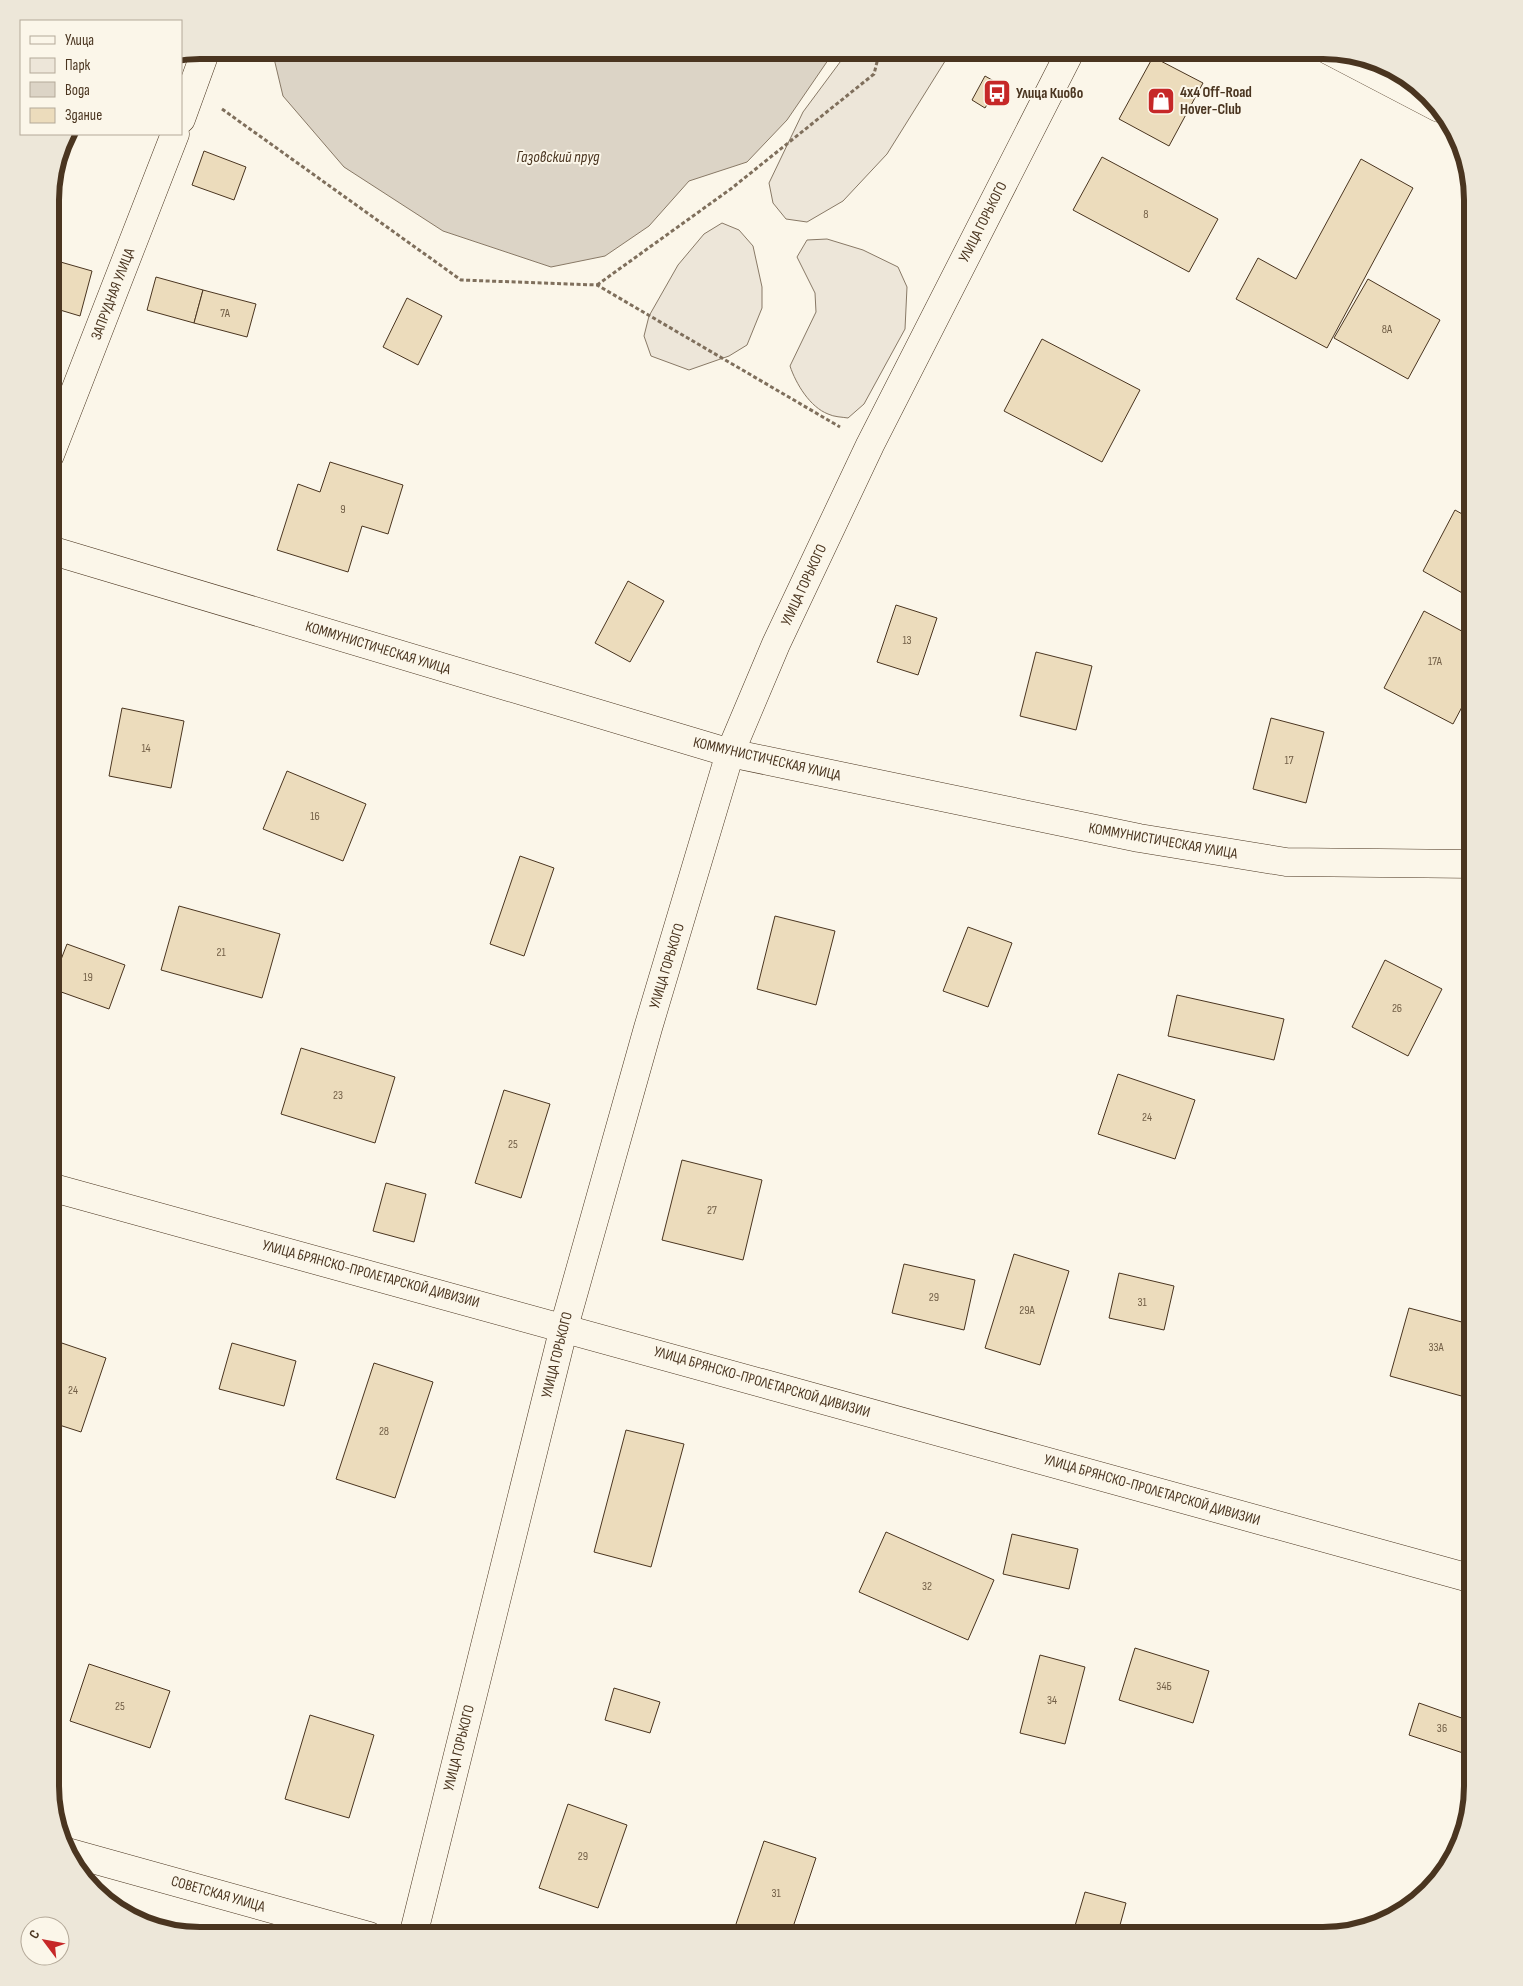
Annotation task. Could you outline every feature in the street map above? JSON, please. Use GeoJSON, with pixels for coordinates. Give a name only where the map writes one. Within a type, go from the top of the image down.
{"type":"FeatureCollection","features":[{"type":"Feature","properties":{"kind":"street"},"geometry":{"type":"LineString","coordinates":[[182,116],[203,59]]}},
{"type":"Feature","properties":{"kind":"street","name":"УЛИЦА ГОРЬКОГО"},"geometry":{"type":"LineString","coordinates":[[415,1927],[564,1326],[651,1018],[730,753],[776,644],[870,445],[1066,59]]}},
{"type":"Feature","properties":{"kind":"street"},"geometry":{"type":"LineString","coordinates":[[1349,61],[1420,98]]}},
{"type":"Feature","properties":{"kind":"street","name":"ЗАПРУДНАЯ УЛИЦА"},"geometry":{"type":"LineString","coordinates":[[59,432],[176,135]]}},
{"type":"Feature","properties":{"kind":"street","name":"КОММУНИСТИЧЕСКАЯ УЛИЦА"},"geometry":{"type":"LineString","coordinates":[[59,553],[730,753],[1139,838],[1286,862],[1464,864]]}},
{"type":"Feature","properties":{"kind":"street","name":"УЛИЦА БРЯНСКО-ПРОЛЕТАРСКОЙ ДИВИЗИИ"},"geometry":{"type":"LineString","coordinates":[[59,1189],[564,1326],[1464,1576]]}},
{"type":"Feature","properties":{"kind":"street","name":"СОВЕТСКАЯ УЛИЦА"},"geometry":{"type":"LineString","coordinates":[[77,1855],[337,1927]]}},
{"type":"Feature","properties":{"kind":"path"},"geometry":{"type":"LineString","coordinates":[[597,285],[732,188],[874,74],[878,59]]}},
{"type":"Feature","properties":{"kind":"path"},"geometry":{"type":"LineString","coordinates":[[193,89],[461,280],[597,285],[870,445]]}},
{"type":"Feature","properties":{"kind":"green space"},"geometry":{"type":"Polygon","coordinates":[[[842,59],[946,59],[887,154],[843,201],[807,222],[786,219],[773,203],[769,183],[803,112],[842,59]]]}},
{"type":"Feature","properties":{"kind":"green space"},"geometry":{"type":"Polygon","coordinates":[[[722,223],[739,230],[753,246],[762,287],[762,308],[747,345],[729,356],[689,370],[651,356],[644,336],[649,316],[678,265],[704,234],[722,223]]]}},
{"type":"Feature","properties":{"kind":"green space"},"geometry":{"type":"Polygon","coordinates":[[[827,239],[863,250],[898,267],[907,287],[905,329],[864,404],[848,418],[830,415],[815,406],[804,394],[790,366],[816,312],[815,293],[797,257],[807,240],[827,239]]]}},
{"type":"Feature","properties":{"kind":"water","name":"Газовский пруд"},"geometry":{"type":"Polygon","coordinates":[[[274,59],[829,59],[787,120],[747,162],[689,181],[649,226],[605,256],[551,267],[443,231],[344,167],[283,96],[274,59]]]}},
{"type":"Feature","properties":{"kind":"building","name":"4x4 Off-Road Hover-Club"},"geometry":{"type":"Polygon","coordinates":[[[1152,59],[1157,59],[1203,83],[1169,146],[1119,119],[1152,59]]]}},
{"type":"Feature","properties":{"kind":"building"},"geometry":{"type":"Polygon","coordinates":[[[985,76],[999,84],[985,108],[972,100],[985,76]]]}},
{"type":"Feature","properties":{"kind":"building"},"geometry":{"type":"Polygon","coordinates":[[[204,151],[246,167],[234,200],[192,185],[204,151]]]}},
{"type":"Feature","properties":{"kind":"building"},"geometry":{"type":"Polygon","coordinates":[[[1102,157],[1218,219],[1189,272],[1073,210],[1102,157]]]}},
{"type":"Feature","properties":{"kind":"building"},"geometry":{"type":"Polygon","coordinates":[[[1361,159],[1413,188],[1327,348],[1236,299],[1258,258],[1296,279],[1361,159]]]}},
{"type":"Feature","properties":{"kind":"building"},"geometry":{"type":"Polygon","coordinates":[[[59,262],[92,271],[80,316],[59,310],[59,262]]]}},
{"type":"Feature","properties":{"kind":"building"},"geometry":{"type":"Polygon","coordinates":[[[156,277],[203,290],[194,323],[147,310],[156,277]]]}},
{"type":"Feature","properties":{"kind":"building"},"geometry":{"type":"Polygon","coordinates":[[[1368,279],[1440,320],[1408,379],[1334,338],[1368,279]]]}},
{"type":"Feature","properties":{"kind":"building"},"geometry":{"type":"Polygon","coordinates":[[[203,290],[256,304],[247,337],[194,323],[203,290]]]}},
{"type":"Feature","properties":{"kind":"building"},"geometry":{"type":"Polygon","coordinates":[[[407,298],[442,316],[418,365],[383,347],[407,298]]]}},
{"type":"Feature","properties":{"kind":"building"},"geometry":{"type":"Polygon","coordinates":[[[1042,339],[1140,390],[1102,462],[1004,411],[1042,339]]]}},
{"type":"Feature","properties":{"kind":"building"},"geometry":{"type":"Polygon","coordinates":[[[330,462],[403,485],[388,534],[362,526],[348,572],[277,550],[298,484],[320,492],[330,462]]]}},
{"type":"Feature","properties":{"kind":"building"},"geometry":{"type":"Polygon","coordinates":[[[1455,510],[1464,515],[1464,594],[1423,571],[1455,510]]]}},
{"type":"Feature","properties":{"kind":"building"},"geometry":{"type":"Polygon","coordinates":[[[628,581],[664,601],[630,662],[595,643],[628,581]]]}},
{"type":"Feature","properties":{"kind":"building"},"geometry":{"type":"Polygon","coordinates":[[[896,605],[937,618],[918,675],[877,662],[896,605]]]}},
{"type":"Feature","properties":{"kind":"building"},"geometry":{"type":"Polygon","coordinates":[[[1424,611],[1464,632],[1464,703],[1453,724],[1384,688],[1424,611]]]}},
{"type":"Feature","properties":{"kind":"building"},"geometry":{"type":"Polygon","coordinates":[[[1036,652],[1092,666],[1076,730],[1020,716],[1036,652]]]}},
{"type":"Feature","properties":{"kind":"building"},"geometry":{"type":"Polygon","coordinates":[[[122,708],[184,721],[171,788],[109,776],[122,708]]]}},
{"type":"Feature","properties":{"kind":"building"},"geometry":{"type":"Polygon","coordinates":[[[1271,718],[1324,732],[1306,803],[1253,789],[1271,718]]]}},
{"type":"Feature","properties":{"kind":"building"},"geometry":{"type":"Polygon","coordinates":[[[287,771],[366,804],[343,861],[263,829],[287,771]]]}},
{"type":"Feature","properties":{"kind":"building"},"geometry":{"type":"Polygon","coordinates":[[[520,856],[554,868],[524,956],[490,944],[520,856]]]}},
{"type":"Feature","properties":{"kind":"building"},"geometry":{"type":"Polygon","coordinates":[[[179,906],[280,934],[262,998],[161,970],[179,906]]]}},
{"type":"Feature","properties":{"kind":"building"},"geometry":{"type":"Polygon","coordinates":[[[775,916],[835,931],[816,1005],[757,989],[775,916]]]}},
{"type":"Feature","properties":{"kind":"building"},"geometry":{"type":"Polygon","coordinates":[[[968,927],[1012,943],[988,1007],[943,991],[968,927]]]}},
{"type":"Feature","properties":{"kind":"building"},"geometry":{"type":"Polygon","coordinates":[[[67,944],[125,965],[109,1009],[59,991],[59,965],[67,944]]]}},
{"type":"Feature","properties":{"kind":"building"},"geometry":{"type":"Polygon","coordinates":[[[1385,960],[1442,989],[1408,1056],[1352,1027],[1385,960]]]}},
{"type":"Feature","properties":{"kind":"building"},"geometry":{"type":"Polygon","coordinates":[[[1177,995],[1284,1019],[1274,1060],[1168,1036],[1177,995]]]}},
{"type":"Feature","properties":{"kind":"building"},"geometry":{"type":"Polygon","coordinates":[[[301,1048],[395,1077],[375,1143],[281,1114],[301,1048]]]}},
{"type":"Feature","properties":{"kind":"building"},"geometry":{"type":"Polygon","coordinates":[[[1118,1074],[1195,1100],[1175,1159],[1098,1134],[1118,1074]]]}},
{"type":"Feature","properties":{"kind":"building"},"geometry":{"type":"Polygon","coordinates":[[[504,1090],[550,1104],[521,1198],[475,1183],[504,1090]]]}},
{"type":"Feature","properties":{"kind":"building"},"geometry":{"type":"Polygon","coordinates":[[[682,1160],[762,1180],[743,1260],[662,1240],[682,1160]]]}},
{"type":"Feature","properties":{"kind":"building"},"geometry":{"type":"Polygon","coordinates":[[[386,1183],[426,1194],[414,1242],[373,1231],[386,1183]]]}},
{"type":"Feature","properties":{"kind":"building"},"geometry":{"type":"Polygon","coordinates":[[[1014,1254],[1069,1271],[1040,1365],[985,1348],[1014,1254]]]}},
{"type":"Feature","properties":{"kind":"building"},"geometry":{"type":"Polygon","coordinates":[[[904,1264],[975,1280],[964,1330],[892,1313],[904,1264]]]}},
{"type":"Feature","properties":{"kind":"building"},"geometry":{"type":"Polygon","coordinates":[[[1119,1273],[1174,1286],[1164,1330],[1109,1318],[1119,1273]]]}},
{"type":"Feature","properties":{"kind":"building"},"geometry":{"type":"Polygon","coordinates":[[[1409,1308],[1464,1323],[1464,1397],[1390,1376],[1409,1308]]]}},
{"type":"Feature","properties":{"kind":"building"},"geometry":{"type":"Polygon","coordinates":[[[59,1342],[106,1358],[81,1432],[59,1425],[59,1342]]]}},
{"type":"Feature","properties":{"kind":"building"},"geometry":{"type":"Polygon","coordinates":[[[232,1343],[296,1361],[284,1406],[219,1389],[232,1343]]]}},
{"type":"Feature","properties":{"kind":"building"},"geometry":{"type":"Polygon","coordinates":[[[374,1363],[433,1382],[395,1498],[336,1479],[374,1363]]]}},
{"type":"Feature","properties":{"kind":"building"},"geometry":{"type":"Polygon","coordinates":[[[626,1430],[684,1444],[651,1567],[594,1552],[626,1430]]]}},
{"type":"Feature","properties":{"kind":"building"},"geometry":{"type":"Polygon","coordinates":[[[886,1532],[994,1580],[968,1640],[859,1592],[886,1532]]]}},
{"type":"Feature","properties":{"kind":"building"},"geometry":{"type":"Polygon","coordinates":[[[1012,1534],[1078,1549],[1069,1589],[1003,1574],[1012,1534]]]}},
{"type":"Feature","properties":{"kind":"building"},"geometry":{"type":"Polygon","coordinates":[[[1135,1648],[1209,1671],[1193,1723],[1119,1700],[1135,1648]]]}},
{"type":"Feature","properties":{"kind":"building"},"geometry":{"type":"Polygon","coordinates":[[[1040,1655],[1085,1667],[1065,1744],[1020,1733],[1040,1655]]]}},
{"type":"Feature","properties":{"kind":"building"},"geometry":{"type":"Polygon","coordinates":[[[89,1664],[170,1691],[150,1748],[70,1721],[89,1664]]]}},
{"type":"Feature","properties":{"kind":"building"},"geometry":{"type":"Polygon","coordinates":[[[614,1688],[660,1702],[650,1733],[605,1720],[614,1688]]]}},
{"type":"Feature","properties":{"kind":"building"},"geometry":{"type":"Polygon","coordinates":[[[1419,1703],[1464,1719],[1464,1753],[1409,1735],[1419,1703]]]}},
{"type":"Feature","properties":{"kind":"building"},"geometry":{"type":"Polygon","coordinates":[[[310,1715],[374,1735],[349,1818],[285,1799],[310,1715]]]}},
{"type":"Feature","properties":{"kind":"building"},"geometry":{"type":"Polygon","coordinates":[[[568,1804],[627,1825],[598,1908],[539,1888],[568,1804]]]}},
{"type":"Feature","properties":{"kind":"building"},"geometry":{"type":"Polygon","coordinates":[[[764,1841],[816,1858],[793,1927],[735,1927],[764,1841]]]}},
{"type":"Feature","properties":{"kind":"building"},"geometry":{"type":"Polygon","coordinates":[[[1085,1892],[1126,1903],[1119,1927],[1075,1927],[1085,1892]]]}},
{"type":"Feature","properties":{"kind":"place","name":"Улица Киово"},"geometry":{"type":"Point","coordinates":[997,93]}},
{"type":"Feature","properties":{"kind":"place","name":"4x4 Off-Road Hover-Club"},"geometry":{"type":"Point","coordinates":[1161,101]}}]}
